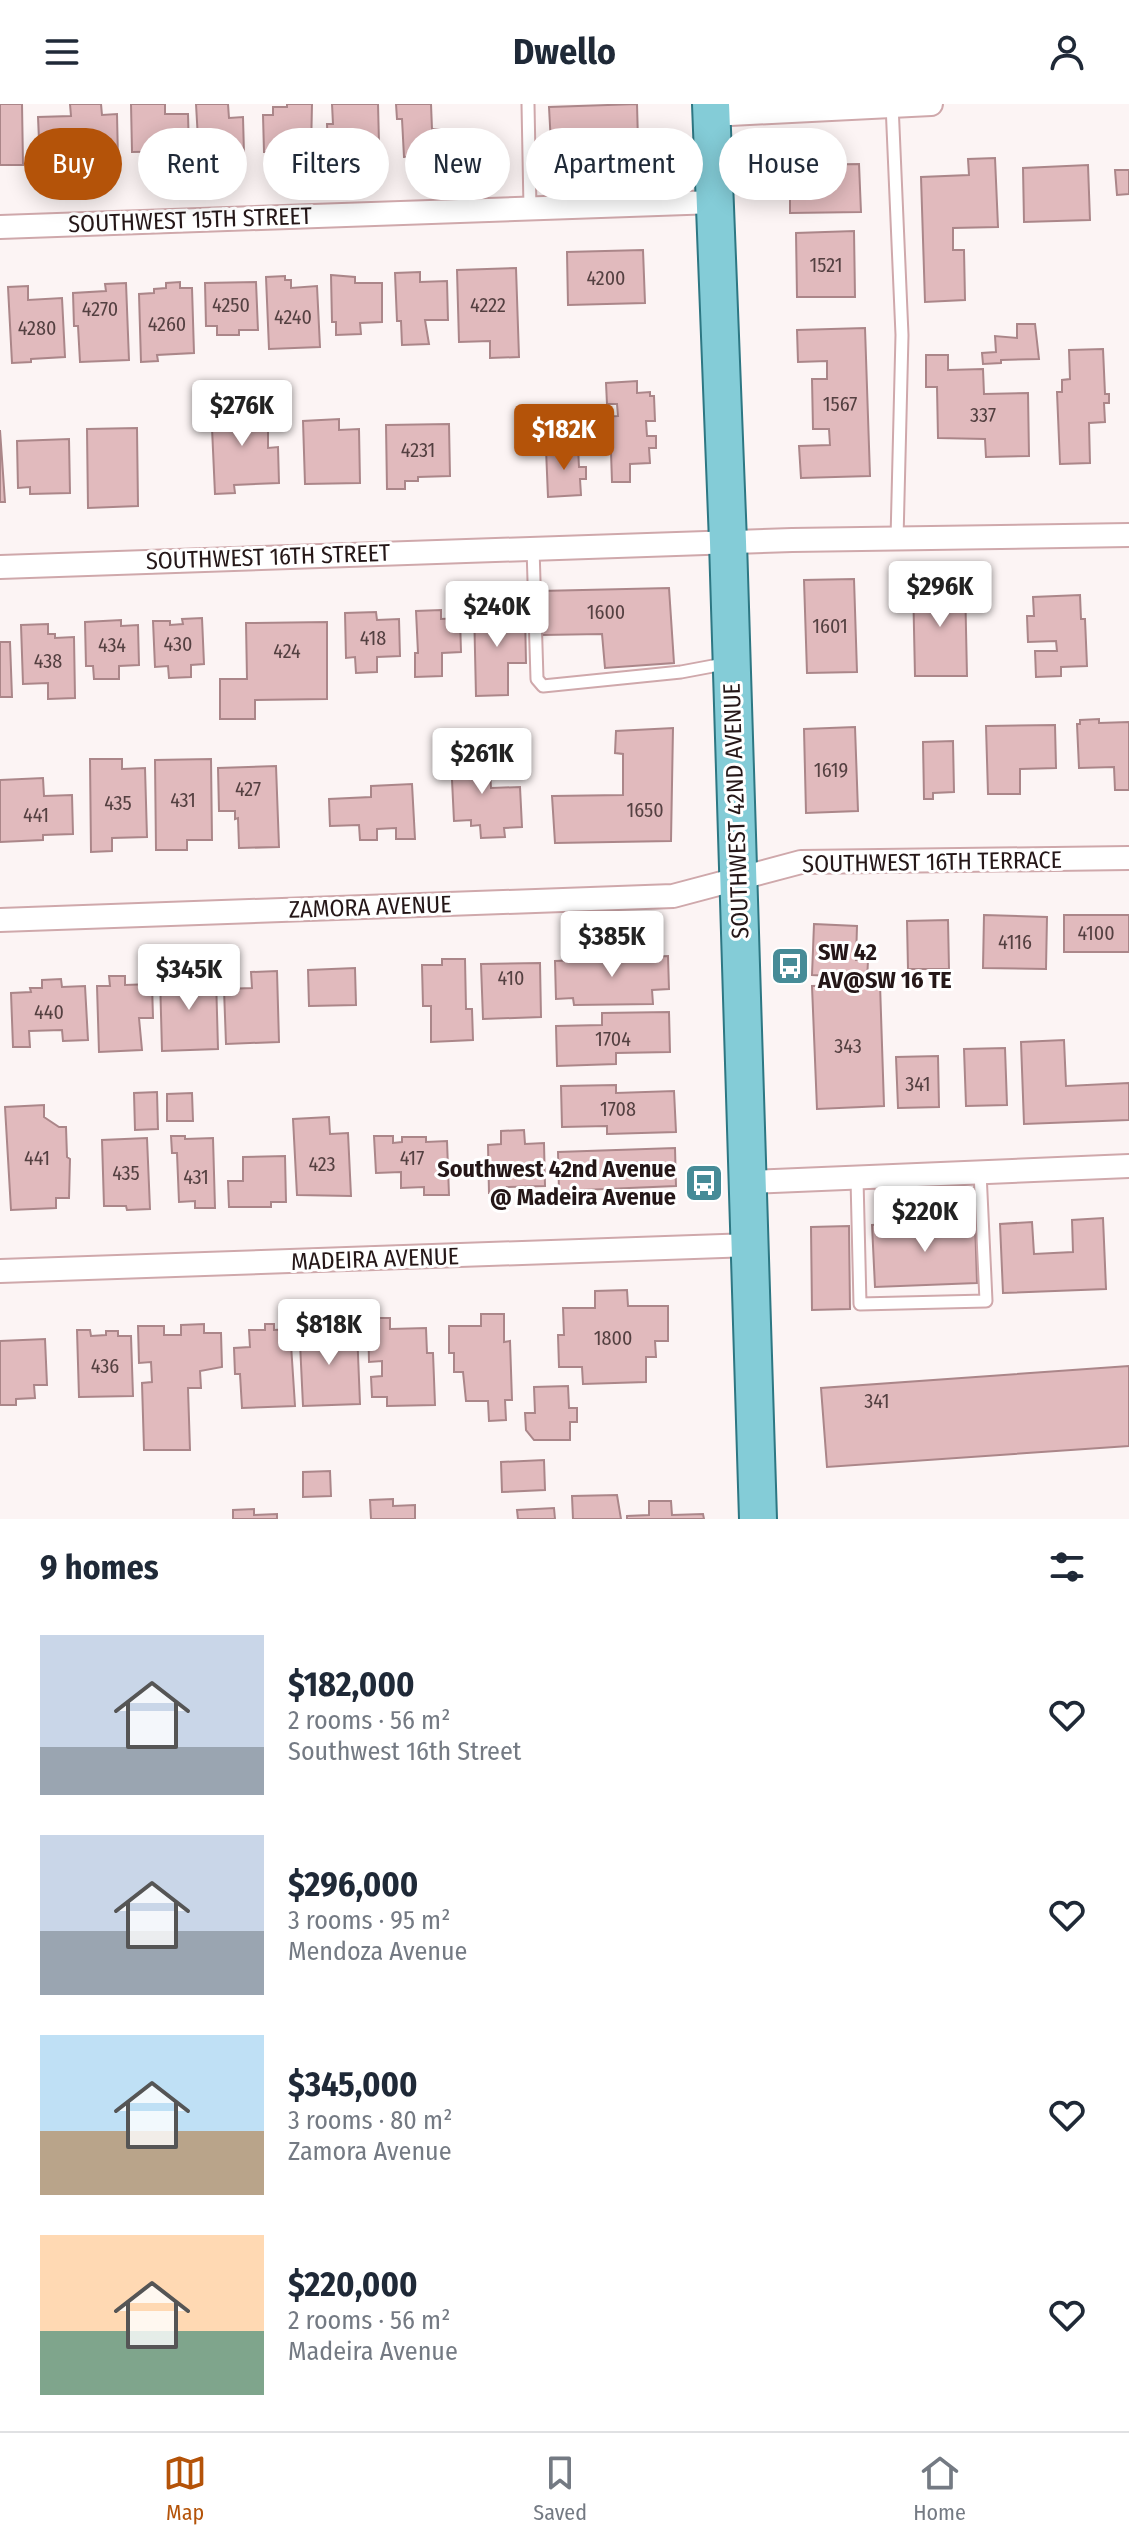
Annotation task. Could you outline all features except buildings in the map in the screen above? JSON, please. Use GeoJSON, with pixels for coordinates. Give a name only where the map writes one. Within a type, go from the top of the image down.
{"type":"FeatureCollection","features":[{"type":"Feature","properties":{"kind":"main road","name":"SOUTHWEST 42ND AVENUE"},"geometry":{"type":"LineString","coordinates":[[711,109],[728,542],[758,1519]]}},
{"type":"Feature","properties":{"kind":"street"},"geometry":{"type":"LineString","coordinates":[[711,109],[931,104]]}},
{"type":"Feature","properties":{"kind":"street","name":"SOUTHWEST 15TH STREET"},"geometry":{"type":"LineString","coordinates":[[0,227],[715,202]]}},
{"type":"Feature","properties":{"kind":"street","name":"SOUTHWEST 16TH STREET"},"geometry":{"type":"LineString","coordinates":[[0,567],[728,542],[1129,535]]}},
{"type":"Feature","properties":{"kind":"street","name":"SOUTHWEST 16TH TERRACE"},"geometry":{"type":"LineString","coordinates":[[737,879],[801,862],[1129,858]]}},
{"type":"Feature","properties":{"kind":"street","name":"ZAMORA AVENUE"},"geometry":{"type":"LineString","coordinates":[[0,920],[673,896],[737,879]]}},
{"type":"Feature","properties":{"kind":"street"},"geometry":{"type":"LineString","coordinates":[[748,1182],[1129,1166]]}},
{"type":"Feature","properties":{"kind":"street","name":"MADEIRA AVENUE"},"geometry":{"type":"LineString","coordinates":[[0,1271],[751,1245]]}},
{"type":"Feature","properties":{"kind":"lane"},"geometry":{"type":"LineString","coordinates":[[528,104],[530,208]]}},
{"type":"Feature","properties":{"kind":"lane"},"geometry":{"type":"LineString","coordinates":[[892,105],[902,335],[897,539]]}},
{"type":"Feature","properties":{"kind":"lane"},"geometry":{"type":"LineString","coordinates":[[533,548],[537,679],[543,686],[681,672],[731,663]]}},
{"type":"Feature","properties":{"kind":"lane"},"geometry":{"type":"LineString","coordinates":[[857,1179],[860,1304],[986,1301],[980,1172]]}},
{"type":"Feature","properties":{"kind":"place","name":"SW 42 AV@SW 16 TE"},"geometry":{"type":"Point","coordinates":[790,966]}},
{"type":"Feature","properties":{"kind":"place","name":"Southwest 42nd Avenue @ Madeira Avenue"},"geometry":{"type":"Point","coordinates":[704,1183]}}]}
